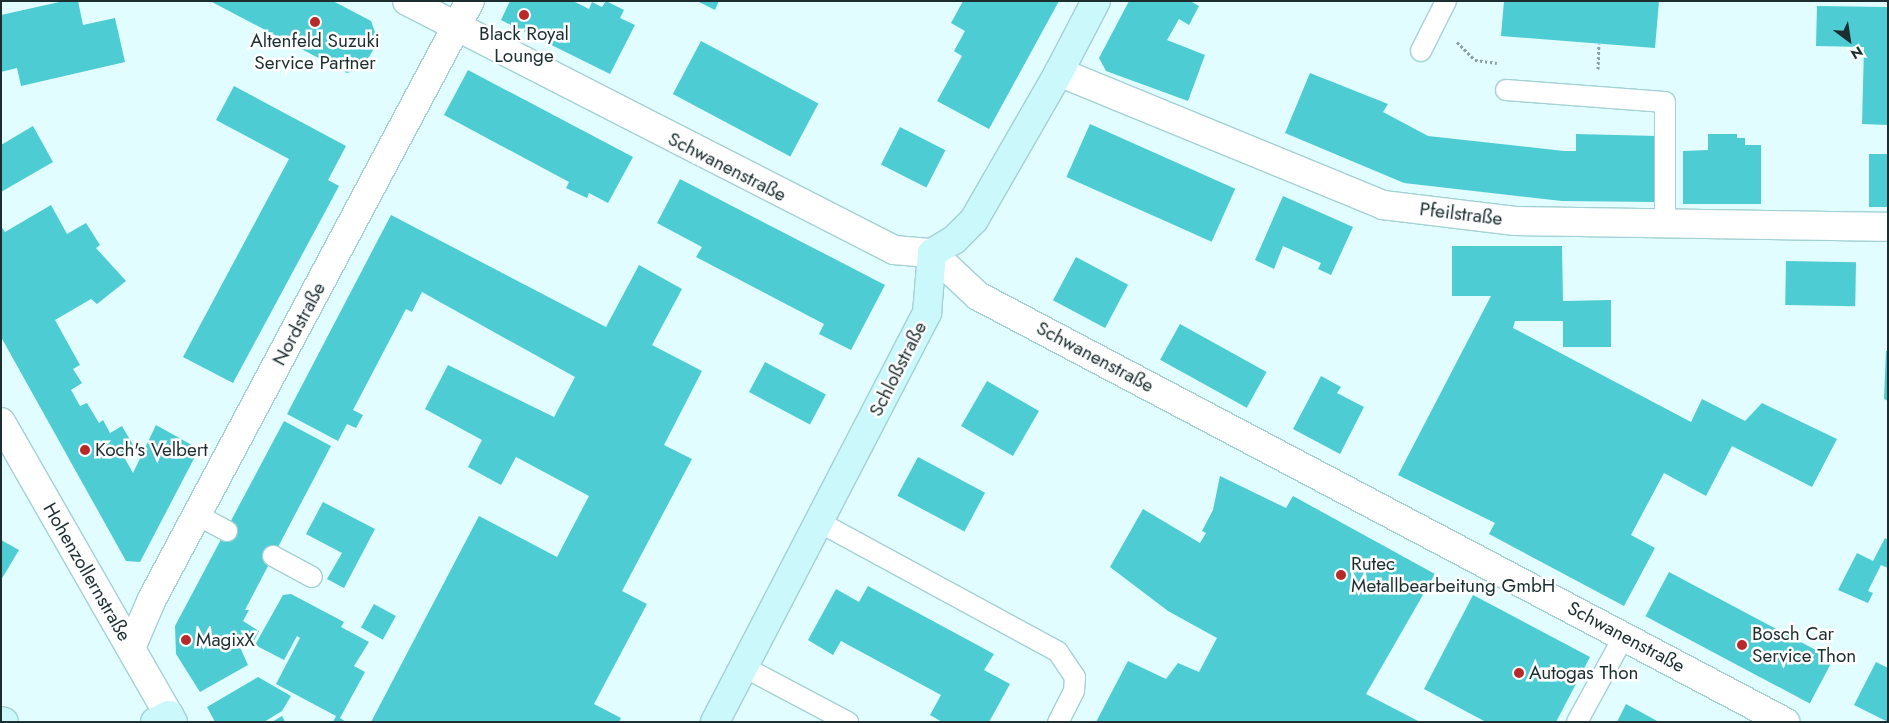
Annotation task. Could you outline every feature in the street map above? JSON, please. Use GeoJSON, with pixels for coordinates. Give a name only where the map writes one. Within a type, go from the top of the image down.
{"type":"FeatureCollection","features":[{"type":"Feature","properties":{"kind":"main road"},"geometry":{"type":"LineString","coordinates":[[932,253],[954,240],[974,220],[1060,72],[1096,1]]}},
{"type":"Feature","properties":{"kind":"main road","name":"Schloßstraße"},"geometry":{"type":"LineString","coordinates":[[715,722],[927,313],[932,253]]}},
{"type":"Feature","properties":{"kind":"street","name":"Schwanenstraße"},"geometry":{"type":"LineString","coordinates":[[407,1],[894,250],[932,253],[978,296],[1785,722]]}},
{"type":"Feature","properties":{"kind":"street","name":"Nordstraße"},"geometry":{"type":"LineString","coordinates":[[131,648],[152,599],[470,1]]}},
{"type":"Feature","properties":{"kind":"street","name":"Pfeilstraße"},"geometry":{"type":"LineString","coordinates":[[1060,72],[1383,204],[1515,222],[1888,227]]}},
{"type":"Feature","properties":{"kind":"street","name":"Hohenzollernstraße"},"geometry":{"type":"LineString","coordinates":[[1,422],[131,648],[166,719]]}},
{"type":"Feature","properties":{"kind":"lane"},"geometry":{"type":"LineString","coordinates":[[1421,51],[1446,1]]}},
{"type":"Feature","properties":{"kind":"lane"},"geometry":{"type":"LineString","coordinates":[[1506,90],[1665,102],[1665,223]]}},
{"type":"Feature","properties":{"kind":"lane"},"geometry":{"type":"LineString","coordinates":[[197,515],[227,531]]}},
{"type":"Feature","properties":{"kind":"lane"},"geometry":{"type":"LineString","coordinates":[[819,522],[1058,652],[1075,677],[1074,691],[1058,722]]}},
{"type":"Feature","properties":{"kind":"lane"},"geometry":{"type":"LineString","coordinates":[[273,556],[312,577]]}},
{"type":"Feature","properties":{"kind":"lane"},"geometry":{"type":"LineString","coordinates":[[1576,722],[1624,636]]}},
{"type":"Feature","properties":{"kind":"lane"},"geometry":{"type":"LineString","coordinates":[[744,667],[848,722]]}},
{"type":"Feature","properties":{"kind":"path"},"geometry":{"type":"LineString","coordinates":[[1434,25],[1475,60],[1502,64],[1506,90]]}},
{"type":"Feature","properties":{"kind":"building"},"geometry":{"type":"Polygon","coordinates":[[[64,1],[78,1],[83,25],[115,18],[125,62],[21,86],[17,68],[1,72],[1,15],[64,1]]]}},
{"type":"Feature","properties":{"kind":"building"},"geometry":{"type":"Polygon","coordinates":[[[210,1],[333,1],[371,21],[378,41],[363,68],[347,73],[210,1]]]}},
{"type":"Feature","properties":{"kind":"building"},"geometry":{"type":"Polygon","coordinates":[[[510,1],[573,1],[589,9],[592,2],[602,7],[606,1],[624,10],[620,18],[635,25],[610,74],[501,20],[510,1]]]}},
{"type":"Feature","properties":{"kind":"building"},"geometry":{"type":"Polygon","coordinates":[[[697,1],[719,1],[715,10],[697,1]]]}},
{"type":"Feature","properties":{"kind":"building"},"geometry":{"type":"Polygon","coordinates":[[[963,1],[1059,1],[989,129],[937,101],[962,56],[954,51],[965,31],[951,23],[963,1]]]}},
{"type":"Feature","properties":{"kind":"building"},"geometry":{"type":"Polygon","coordinates":[[[1129,1],[1190,1],[1199,6],[1189,25],[1179,19],[1167,40],[1205,55],[1188,101],[1106,71],[1099,58],[1129,1]]]}},
{"type":"Feature","properties":{"kind":"building"},"geometry":{"type":"Polygon","coordinates":[[[1504,1],[1659,1],[1655,48],[1501,36],[1504,1]]]}},
{"type":"Feature","properties":{"kind":"building"},"geometry":{"type":"Polygon","coordinates":[[[1817,6],[1888,7],[1888,125],[1862,124],[1864,47],[1816,46],[1817,6]]]}},
{"type":"Feature","properties":{"kind":"building"},"geometry":{"type":"Polygon","coordinates":[[[701,41],[818,103],[790,156],[673,94],[701,41]]]}},
{"type":"Feature","properties":{"kind":"building"},"geometry":{"type":"Polygon","coordinates":[[[468,70],[633,157],[608,203],[589,193],[587,198],[566,188],[569,182],[444,115],[468,70]]]}},
{"type":"Feature","properties":{"kind":"building"},"geometry":{"type":"Polygon","coordinates":[[[1310,73],[1388,104],[1383,112],[1428,136],[1576,151],[1576,134],[1657,136],[1656,202],[1562,201],[1404,183],[1285,133],[1310,73]]]}},
{"type":"Feature","properties":{"kind":"building"},"geometry":{"type":"Polygon","coordinates":[[[234,86],[346,146],[328,180],[339,186],[233,383],[183,357],[289,159],[216,120],[234,86]]]}},
{"type":"Feature","properties":{"kind":"building"},"geometry":{"type":"Polygon","coordinates":[[[1090,124],[1235,189],[1212,242],[1066,177],[1090,124]]]}},
{"type":"Feature","properties":{"kind":"building"},"geometry":{"type":"Polygon","coordinates":[[[33,126],[53,162],[1,192],[1,145],[33,126]]]}},
{"type":"Feature","properties":{"kind":"building"},"geometry":{"type":"Polygon","coordinates":[[[900,127],[945,150],[926,188],[881,164],[900,127]]]}},
{"type":"Feature","properties":{"kind":"building"},"geometry":{"type":"Polygon","coordinates":[[[1708,134],[1737,134],[1737,138],[1745,138],[1745,145],[1761,145],[1761,204],[1683,204],[1683,151],[1708,150],[1708,134]]]}},
{"type":"Feature","properties":{"kind":"building"},"geometry":{"type":"Polygon","coordinates":[[[1869,154],[1888,154],[1888,207],[1869,207],[1869,154]]]}},
{"type":"Feature","properties":{"kind":"building"},"geometry":{"type":"Polygon","coordinates":[[[680,179],[885,285],[851,350],[819,334],[824,324],[696,257],[702,247],[657,223],[680,179]]]}},
{"type":"Feature","properties":{"kind":"building"},"geometry":{"type":"Polygon","coordinates":[[[1283,196],[1353,227],[1331,275],[1318,269],[1321,263],[1283,246],[1274,269],[1255,260],[1283,196]]]}},
{"type":"Feature","properties":{"kind":"building"},"geometry":{"type":"Polygon","coordinates":[[[51,205],[67,234],[86,223],[100,245],[96,248],[126,281],[97,304],[91,299],[55,320],[80,365],[73,369],[82,383],[71,390],[80,406],[87,403],[99,423],[103,420],[110,433],[122,426],[136,450],[124,457],[133,473],[156,425],[199,449],[140,562],[126,561],[1,337],[1,226],[5,232],[51,205]]]}},
{"type":"Feature","properties":{"kind":"building"},"geometry":{"type":"Polygon","coordinates":[[[391,215],[606,327],[639,265],[682,289],[652,345],[702,371],[664,445],[692,459],[622,591],[647,604],[594,704],[621,718],[619,722],[371,722],[479,516],[557,557],[589,496],[516,457],[501,485],[468,467],[482,440],[425,409],[448,365],[554,417],[575,377],[422,292],[412,312],[406,309],[353,410],[363,415],[356,428],[347,424],[338,441],[287,414],[391,215]]]}},
{"type":"Feature","properties":{"kind":"building"},"geometry":{"type":"Polygon","coordinates":[[[1452,246],[1562,246],[1563,301],[1611,300],[1611,347],[1563,347],[1563,321],[1515,321],[1513,328],[1691,422],[1702,399],[1745,421],[1762,403],[1837,439],[1812,487],[1732,446],[1706,496],[1664,473],[1631,535],[1655,548],[1624,606],[1489,534],[1495,523],[1398,475],[1491,296],[1452,296],[1452,246]]]}},
{"type":"Feature","properties":{"kind":"building"},"geometry":{"type":"Polygon","coordinates":[[[1076,257],[1128,285],[1105,328],[1053,300],[1076,257]]]}},
{"type":"Feature","properties":{"kind":"building"},"geometry":{"type":"Polygon","coordinates":[[[1786,261],[1856,262],[1855,306],[1785,305],[1786,261]]]}},
{"type":"Feature","properties":{"kind":"building"},"geometry":{"type":"Polygon","coordinates":[[[1180,324],[1267,372],[1247,408],[1160,360],[1180,324]]]}},
{"type":"Feature","properties":{"kind":"building"},"geometry":{"type":"Polygon","coordinates":[[[1886,351],[1888,351],[1888,401],[1884,399],[1886,351]]]}},
{"type":"Feature","properties":{"kind":"building"},"geometry":{"type":"Polygon","coordinates":[[[765,362],[826,394],[810,424],[749,392],[765,362]]]}},
{"type":"Feature","properties":{"kind":"building"},"geometry":{"type":"Polygon","coordinates":[[[1321,376],[1341,387],[1337,393],[1364,407],[1340,454],[1293,429],[1321,376]]]}},
{"type":"Feature","properties":{"kind":"building"},"geometry":{"type":"Polygon","coordinates":[[[987,381],[1039,411],[1013,456],[961,426],[987,381]]]}},
{"type":"Feature","properties":{"kind":"building"},"geometry":{"type":"Polygon","coordinates":[[[284,421],[331,446],[245,610],[249,610],[243,621],[259,631],[251,646],[243,642],[239,645],[248,665],[200,692],[176,654],[175,626],[284,421]]]}},
{"type":"Feature","properties":{"kind":"building"},"geometry":{"type":"Polygon","coordinates":[[[918,457],[985,493],[964,532],[897,496],[918,457]]]}},
{"type":"Feature","properties":{"kind":"building"},"geometry":{"type":"Polygon","coordinates":[[[1220,476],[1286,508],[1293,496],[1435,574],[1366,694],[1420,722],[1096,722],[1128,661],[1166,679],[1178,663],[1199,672],[1217,638],[1168,611],[1110,567],[1143,509],[1200,543],[1206,533],[1202,531],[1213,510],[1220,476]]]}},
{"type":"Feature","properties":{"kind":"building"},"geometry":{"type":"Polygon","coordinates":[[[323,502],[375,529],[344,588],[327,579],[342,553],[306,534],[323,502]]]}},
{"type":"Feature","properties":{"kind":"building"},"geometry":{"type":"Polygon","coordinates":[[[1885,538],[1888,540],[1888,568],[1881,565],[1868,591],[1873,593],[1868,603],[1838,590],[1857,553],[1873,561],[1885,538]]]}},
{"type":"Feature","properties":{"kind":"building"},"geometry":{"type":"Polygon","coordinates":[[[1,540],[19,550],[1,580],[1,540]]]}},
{"type":"Feature","properties":{"kind":"building"},"geometry":{"type":"Polygon","coordinates":[[[1669,572],[1833,659],[1810,703],[1646,616],[1669,572]]]}},
{"type":"Feature","properties":{"kind":"building"},"geometry":{"type":"Polygon","coordinates":[[[868,586],[994,654],[984,670],[1010,684],[989,722],[942,722],[930,715],[941,695],[841,641],[833,655],[808,640],[836,589],[859,602],[868,586]]]}},
{"type":"Feature","properties":{"kind":"building"},"geometry":{"type":"Polygon","coordinates":[[[291,594],[344,622],[341,627],[369,642],[354,666],[365,672],[340,718],[346,722],[333,722],[336,716],[276,684],[300,638],[297,636],[284,660],[255,645],[283,595],[291,594]]]}},
{"type":"Feature","properties":{"kind":"building"},"geometry":{"type":"Polygon","coordinates":[[[1473,595],[1590,657],[1556,722],[1486,722],[1424,689],[1473,595]]]}},
{"type":"Feature","properties":{"kind":"building"},"geometry":{"type":"Polygon","coordinates":[[[374,604],[396,616],[383,640],[361,628],[374,604]]]}},
{"type":"Feature","properties":{"kind":"building"},"geometry":{"type":"Polygon","coordinates":[[[1876,662],[1888,668],[1888,722],[1854,705],[1876,662]]]}},
{"type":"Feature","properties":{"kind":"building"},"geometry":{"type":"Polygon","coordinates":[[[258,677],[291,696],[282,711],[264,722],[215,722],[207,707],[258,677]]]}},
{"type":"Feature","properties":{"kind":"building"},"geometry":{"type":"Polygon","coordinates":[[[1626,704],[1659,722],[1617,722],[1626,704]]]}},
{"type":"Feature","properties":{"kind":"building"},"geometry":{"type":"Polygon","coordinates":[[[282,716],[285,722],[272,722],[282,716]]]}},
{"type":"Feature","properties":{"kind":"place","name":"Black Royal Lounge"},"geometry":{"type":"Point","coordinates":[524,15]}},
{"type":"Feature","properties":{"kind":"place","name":"Altenfeld Suzuki Service Partner"},"geometry":{"type":"Point","coordinates":[315,22]}},
{"type":"Feature","properties":{"kind":"place","name":"Koch's Velbert"},"geometry":{"type":"Point","coordinates":[85,450]}},
{"type":"Feature","properties":{"kind":"place","name":"Rutec Metallbearbeitung GmbH"},"geometry":{"type":"Point","coordinates":[1341,575]}},
{"type":"Feature","properties":{"kind":"place","name":"MagixX"},"geometry":{"type":"Point","coordinates":[186,640]}},
{"type":"Feature","properties":{"kind":"place","name":"Bosch Car Service Thon"},"geometry":{"type":"Point","coordinates":[1742,645]}},
{"type":"Feature","properties":{"kind":"place","name":"Autogas Thon"},"geometry":{"type":"Point","coordinates":[1519,673]}}]}
